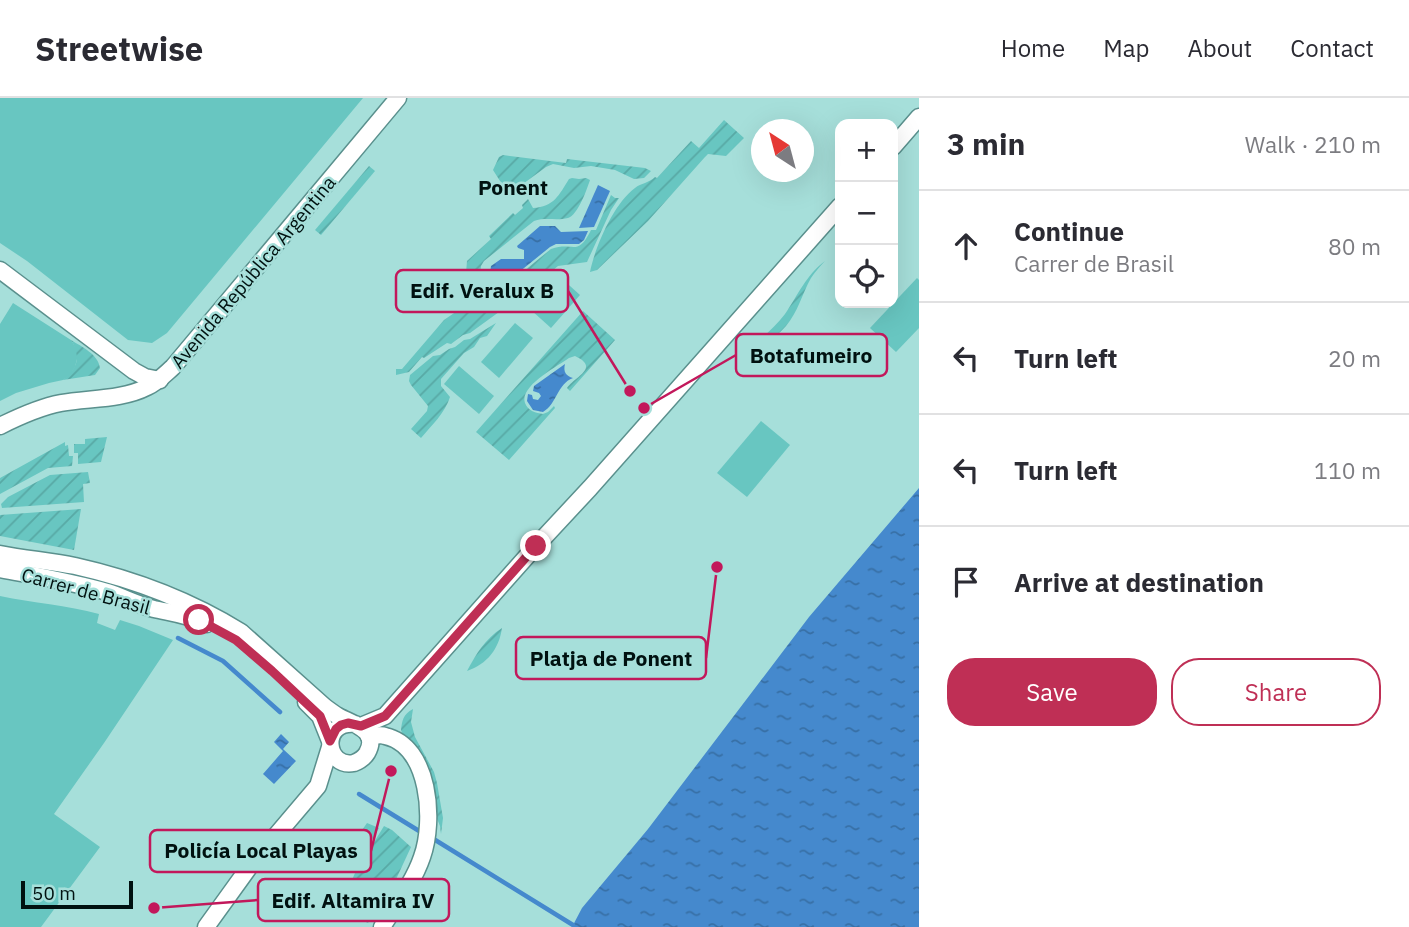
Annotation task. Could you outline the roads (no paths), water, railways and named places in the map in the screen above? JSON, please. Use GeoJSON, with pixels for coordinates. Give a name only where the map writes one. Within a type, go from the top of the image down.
{"type":"FeatureCollection","features":[{"type":"Feature","properties":{"kind":"street","name":"Avenida República Argentina"},"geometry":{"type":"LineString","coordinates":[[0,426],[44,407],[132,393],[160,380],[398,98]]}},
{"type":"Feature","properties":{"kind":"street"},"geometry":{"type":"LineString","coordinates":[[898,141],[919,117]]}},
{"type":"Feature","properties":{"kind":"street"},"geometry":{"type":"LineString","coordinates":[[361,729],[385,716],[835,212]]}},
{"type":"Feature","properties":{"kind":"street"},"geometry":{"type":"LineString","coordinates":[[0,270],[134,371],[160,380]]}},
{"type":"Feature","properties":{"kind":"street","name":"Carrer de Brasil"},"geometry":{"type":"LineString","coordinates":[[0,554],[74,566],[108,575],[197,608],[241,632],[325,707],[361,729],[383,735],[406,747],[415,757],[424,780],[427,835],[422,859],[382,927]]}},
{"type":"Feature","properties":{"kind":"street","name":"Carrer de Brasil"},"geometry":{"type":"LineString","coordinates":[[0,569],[52,578],[111,593],[152,608],[199,620],[219,630],[236,640],[320,716],[330,744]]}},
{"type":"Feature","properties":{"kind":"street"},"geometry":{"type":"LineString","coordinates":[[206,927],[250,866],[318,786],[330,744],[336,729],[348,723],[361,729],[370,744],[365,756],[354,763],[342,762],[332,753],[330,744]]}},
{"type":"Feature","properties":{"kind":"water"},"geometry":{"type":"Polygon","coordinates":[[[598,185],[610,191],[594,227],[579,228],[598,185]]]}},
{"type":"Feature","properties":{"kind":"water"},"geometry":{"type":"Polygon","coordinates":[[[540,226],[555,226],[561,232],[588,231],[579,244],[556,244],[550,247],[497,290],[474,302],[470,294],[489,280],[491,266],[501,259],[524,259],[524,250],[517,246],[540,226]]]}},
{"type":"Feature","properties":{"kind":"water"},"geometry":{"type":"Polygon","coordinates":[[[565,364],[566,373],[573,378],[564,385],[543,412],[533,410],[527,401],[528,394],[538,400],[541,396],[533,391],[534,386],[565,364]]]}},
{"type":"Feature","properties":{"kind":"water"},"geometry":{"type":"Polygon","coordinates":[[[919,488],[919,927],[572,927],[582,908],[648,829],[809,617],[919,488]]]}},
{"type":"Feature","properties":{"kind":"water"},"geometry":{"type":"Polygon","coordinates":[[[281,734],[289,742],[283,749],[296,761],[274,784],[263,774],[283,751],[274,742],[281,734]]]}},
{"type":"Feature","properties":{"kind":"waterway"},"geometry":{"type":"LineString","coordinates":[[45,569],[131,592]]}},
{"type":"Feature","properties":{"kind":"waterway"},"geometry":{"type":"LineString","coordinates":[[178,638],[223,661],[280,712]]}},
{"type":"Feature","properties":{"kind":"waterway"},"geometry":{"type":"LineString","coordinates":[[359,794],[424,834]]}},
{"type":"Feature","properties":{"kind":"waterway"},"geometry":{"type":"LineString","coordinates":[[432,838],[573,925]]}},
{"type":"Feature","properties":{"kind":"place","name":"Edif. Veralux B"},"geometry":{"type":"Point","coordinates":[630,391]}},
{"type":"Feature","properties":{"kind":"place","name":"Botafumeiro"},"geometry":{"type":"Point","coordinates":[644,408]}},
{"type":"Feature","properties":{"kind":"place","name":"Platja de Ponent"},"geometry":{"type":"Point","coordinates":[717,567]}},
{"type":"Feature","properties":{"kind":"place","name":"Policía Local Playas"},"geometry":{"type":"Point","coordinates":[391,771]}},
{"type":"Feature","properties":{"kind":"place","name":"Edif. Altamira IV"},"geometry":{"type":"Point","coordinates":[154,908]}},
{"type":"Feature","properties":{"kind":"district","name":"Ponent"},"geometry":{"type":"Point","coordinates":[513,187]}}]}
